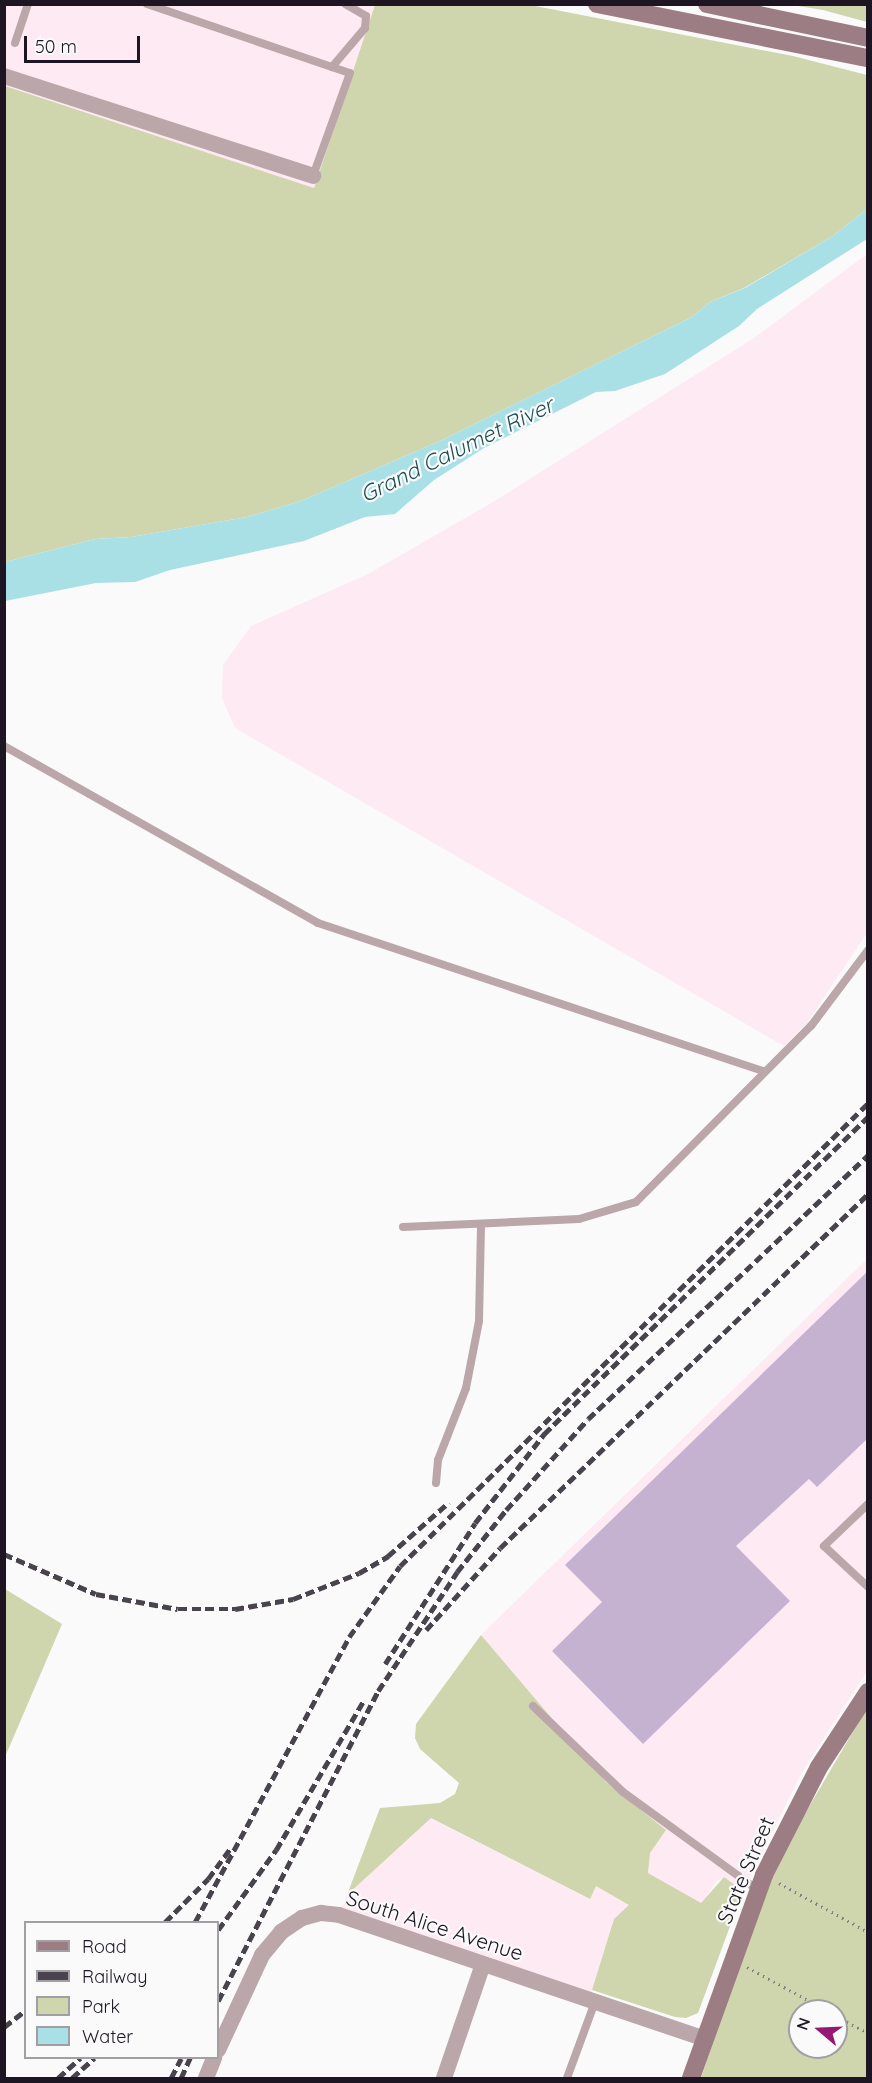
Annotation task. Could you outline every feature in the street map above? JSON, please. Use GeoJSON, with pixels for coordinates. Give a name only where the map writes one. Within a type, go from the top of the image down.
{"type":"FeatureCollection","features":[{"type":"Feature","properties":{"kind":"main road"},"geometry":{"type":"LineString","coordinates":[[597,4],[867,58]]}},
{"type":"Feature","properties":{"kind":"main road"},"geometry":{"type":"LineString","coordinates":[[707,4],[867,38]]}},
{"type":"Feature","properties":{"kind":"main road","name":"State Street"},"geometry":{"type":"LineString","coordinates":[[691,2079],[761,1882],[819,1767],[867,1692]]}},
{"type":"Feature","properties":{"kind":"street"},"geometry":{"type":"LineString","coordinates":[[4,76],[313,176]]}},
{"type":"Feature","properties":{"kind":"street","name":"South Alice Avenue"},"geometry":{"type":"LineString","coordinates":[[219,2048],[262,1955],[281,1932],[302,1918],[339,1915],[705,2039]]}},
{"type":"Feature","properties":{"kind":"street"},"geometry":{"type":"LineString","coordinates":[[444,2079],[483,1964]]}},
{"type":"Feature","properties":{"kind":"street"},"geometry":{"type":"LineString","coordinates":[[206,2079],[214,2059]]}},
{"type":"Feature","properties":{"kind":"lane"},"geometry":{"type":"LineString","coordinates":[[15,43],[28,4]]}},
{"type":"Feature","properties":{"kind":"lane"},"geometry":{"type":"LineString","coordinates":[[147,4],[350,73],[313,176]]}},
{"type":"Feature","properties":{"kind":"lane"},"geometry":{"type":"LineString","coordinates":[[332,67],[365,28],[366,16],[345,4]]}},
{"type":"Feature","properties":{"kind":"lane"},"geometry":{"type":"LineString","coordinates":[[4,746],[318,923],[763,1071]]}},
{"type":"Feature","properties":{"kind":"lane"},"geometry":{"type":"LineString","coordinates":[[403,1227],[579,1219],[636,1202],[691,1151],[763,1071],[811,1026],[867,950]]}},
{"type":"Feature","properties":{"kind":"lane"},"geometry":{"type":"LineString","coordinates":[[436,1484],[438,1460],[466,1388],[479,1321],[481,1225]]}},
{"type":"Feature","properties":{"kind":"lane"},"geometry":{"type":"LineString","coordinates":[[867,1504],[824,1546],[867,1587]]}},
{"type":"Feature","properties":{"kind":"lane"},"geometry":{"type":"LineString","coordinates":[[533,1706],[623,1792],[761,1882]]}},
{"type":"Feature","properties":{"kind":"lane"},"geometry":{"type":"LineString","coordinates":[[567,2079],[595,2002]]}},
{"type":"Feature","properties":{"kind":"path"},"geometry":{"type":"LineString","coordinates":[[761,1882],[867,1932]]}},
{"type":"Feature","properties":{"kind":"path"},"geometry":{"type":"LineString","coordinates":[[733,1959],[806,1999]]}},
{"type":"Feature","properties":{"kind":"path"},"geometry":{"type":"LineString","coordinates":[[848,2023],[867,2033]]}},
{"type":"Feature","properties":{"kind":"shaded area"},"geometry":{"type":"Polygon","coordinates":[[[5,5],[375,5],[314,188],[5,86],[5,5]]]}},
{"type":"Feature","properties":{"kind":"shaded area"},"geometry":{"type":"Polygon","coordinates":[[[867,254],[867,933],[807,1023],[784,1046],[235,728],[222,698],[223,665],[251,626],[368,574],[493,502],[754,338],[867,254]]]}},
{"type":"Feature","properties":{"kind":"shaded area"},"geometry":{"type":"Polygon","coordinates":[[[867,1259],[867,1671],[801,1774],[743,1891],[724,1877],[716,1882],[701,1904],[648,1873],[650,1853],[666,1830],[606,1782],[481,1635],[867,1259]]]}},
{"type":"Feature","properties":{"kind":"shaded area"},"geometry":{"type":"Polygon","coordinates":[[[430,1818],[589,1899],[595,1885],[630,1905],[614,1919],[589,2000],[339,1915],[347,1895],[430,1818]]]}},
{"type":"Feature","properties":{"kind":"green space"},"geometry":{"type":"Polygon","coordinates":[[[375,5],[530,5],[793,56],[867,75],[867,209],[833,236],[744,288],[710,302],[692,317],[440,441],[301,501],[247,517],[131,537],[95,539],[5,562],[5,86],[314,188],[375,5]]]}},
{"type":"Feature","properties":{"kind":"green space"},"geometry":{"type":"Polygon","coordinates":[[[792,5],[867,5],[867,22],[823,10],[792,5]]]}},
{"type":"Feature","properties":{"kind":"green space"},"geometry":{"type":"Polygon","coordinates":[[[5,1589],[62,1624],[5,1757],[5,1589]]]}},
{"type":"Feature","properties":{"kind":"green space"},"geometry":{"type":"Polygon","coordinates":[[[481,1635],[606,1782],[666,1830],[650,1853],[648,1873],[701,1903],[724,1877],[743,1891],[698,2013],[686,2018],[675,2017],[592,1990],[614,1919],[629,1905],[596,1886],[590,1899],[431,1818],[347,1895],[380,1808],[440,1803],[455,1794],[459,1783],[420,1749],[415,1738],[416,1724],[481,1635]]]}},
{"type":"Feature","properties":{"kind":"green space"},"geometry":{"type":"Polygon","coordinates":[[[867,1708],[867,2078],[701,2078],[740,1963],[733,1959],[800,1822],[867,1708]]]}},
{"type":"Feature","properties":{"kind":"water","name":"Grand Calumet River"},"geometry":{"type":"Polygon","coordinates":[[[867,209],[867,239],[757,309],[739,326],[665,374],[615,391],[596,392],[484,448],[434,480],[395,514],[365,517],[304,541],[170,570],[135,582],[96,583],[5,601],[5,562],[95,539],[131,537],[247,517],[301,501],[440,441],[692,317],[710,302],[745,288],[833,236],[867,209]]]}},
{"type":"Feature","properties":{"kind":"building"},"geometry":{"type":"Polygon","coordinates":[[[867,1272],[867,1439],[817,1487],[809,1479],[736,1546],[790,1601],[643,1744],[552,1651],[602,1602],[565,1565],[867,1272]]]}},
{"type":"Feature","properties":{"kind":"railway"},"geometry":{"type":"LineString","coordinates":[[196,1921],[349,1637],[400,1566],[868,1103]]}},
{"type":"Feature","properties":{"kind":"railway"},"geometry":{"type":"LineString","coordinates":[[385,1664],[475,1523],[544,1434],[868,1117]]}},
{"type":"Feature","properties":{"kind":"railway"},"geometry":{"type":"LineString","coordinates":[[219,1999],[378,1691],[457,1572],[506,1510],[588,1419],[868,1155]]}},
{"type":"Feature","properties":{"kind":"railway"},"geometry":{"type":"LineString","coordinates":[[426,1630],[500,1548],[868,1194]]}},
{"type":"Feature","properties":{"kind":"railway"},"geometry":{"type":"LineString","coordinates":[[4,1554],[96,1594],[178,1609],[235,1609],[293,1599],[359,1573],[388,1556],[449,1502]]}},
{"type":"Feature","properties":{"kind":"railway"},"geometry":{"type":"LineString","coordinates":[[219,1929],[276,1850],[364,1700]]}},
{"type":"Feature","properties":{"kind":"railway"},"geometry":{"type":"LineString","coordinates":[[166,1921],[208,1879],[230,1849]]}},
{"type":"Feature","properties":{"kind":"railway"},"geometry":{"type":"LineString","coordinates":[[4,2027],[24,2012]]}},
{"type":"Feature","properties":{"kind":"railway"},"geometry":{"type":"LineString","coordinates":[[58,2078],[79,2059]]}},
{"type":"Feature","properties":{"kind":"railway"},"geometry":{"type":"LineString","coordinates":[[72,2078],[93,2059]]}},
{"type":"Feature","properties":{"kind":"railway"},"geometry":{"type":"LineString","coordinates":[[171,2078],[180,2059]]}},
{"type":"Feature","properties":{"kind":"railway"},"geometry":{"type":"LineString","coordinates":[[181,2078],[190,2059]]}}]}
